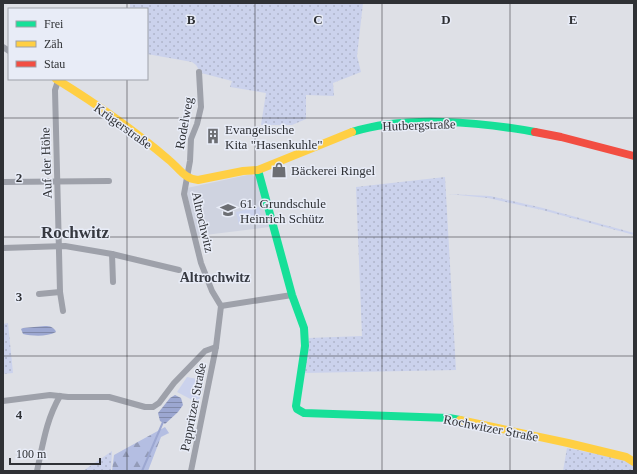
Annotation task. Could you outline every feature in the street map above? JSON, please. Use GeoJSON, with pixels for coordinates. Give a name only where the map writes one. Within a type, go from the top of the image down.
{"type":"FeatureCollection","features":[{"type":"Feature","properties":{"kind":"street","name":"Rodelweg"},"geometry":{"type":"LineString","coordinates":[[187,178],[190,161],[191,139],[197,124],[201,107],[199,72]]}},
{"type":"Feature","properties":{"kind":"street","name":"Krügerstraße"},"geometry":{"type":"LineString","coordinates":[[57,80],[117,120],[170,161],[187,178]]}},
{"type":"Feature","properties":{"kind":"street","name":"Auf der Höhe"},"geometry":{"type":"LineString","coordinates":[[57,80],[55,89],[60,292],[63,312]]}},
{"type":"Feature","properties":{"kind":"street","name":"Hutbergstraße"},"geometry":{"type":"LineString","coordinates":[[187,178],[198,180],[242,171],[258,170],[277,164],[353,131],[390,123],[444,122],[504,126],[561,137],[634,156]]}},
{"type":"Feature","properties":{"kind":"street"},"geometry":{"type":"LineString","coordinates":[[3,401],[50,394],[68,397],[109,397],[145,407],[153,407],[159,403],[174,383],[205,351],[216,347],[221,306],[292,295],[258,170]]}},
{"type":"Feature","properties":{"kind":"street","name":"Altrochwitz"},"geometry":{"type":"LineString","coordinates":[[187,178],[184,194],[201,263],[212,291],[221,306]]}},
{"type":"Feature","properties":{"kind":"street"},"geometry":{"type":"LineString","coordinates":[[3,182],[109,180]]}},
{"type":"Feature","properties":{"kind":"street"},"geometry":{"type":"LineString","coordinates":[[3,248],[60,246],[112,254],[179,270]]}},
{"type":"Feature","properties":{"kind":"street"},"geometry":{"type":"LineString","coordinates":[[112,254],[113,282]]}},
{"type":"Feature","properties":{"kind":"street"},"geometry":{"type":"LineString","coordinates":[[39,294],[60,292]]}},
{"type":"Feature","properties":{"kind":"street","name":"Rochwitzer Straße"},"geometry":{"type":"LineString","coordinates":[[292,295],[301,318],[305,338],[304,355],[296,406],[297,409],[304,413],[449,418],[568,443],[626,457],[634,462]]}},
{"type":"Feature","properties":{"kind":"street","name":"Pappritzer Straße"},"geometry":{"type":"LineString","coordinates":[[191,471],[216,347]]}},
{"type":"Feature","properties":{"kind":"street"},"geometry":{"type":"LineString","coordinates":[[37,471],[47,426],[52,410],[60,396]]}},
{"type":"Feature","properties":{"kind":"shaded area"},"geometry":{"type":"Polygon","coordinates":[[[130,3],[363,3],[357,56],[361,72],[333,83],[334,96],[306,95],[306,119],[292,125],[261,125],[266,93],[230,87],[232,81],[201,73],[192,62],[148,54],[148,8],[130,8],[130,3]]]}},
{"type":"Feature","properties":{"kind":"shaded area","name":"61. Grundschule Heinrich Schütz"},"geometry":{"type":"Polygon","coordinates":[[[252,174],[257,179],[269,227],[197,236],[187,194],[187,188],[252,174]]]}},
{"type":"Feature","properties":{"kind":"shaded area"},"geometry":{"type":"Polygon","coordinates":[[[445,177],[456,370],[304,373],[309,338],[362,336],[356,187],[445,177]]]}},
{"type":"Feature","properties":{"kind":"shaded area"},"geometry":{"type":"Polygon","coordinates":[[[448,194],[490,196],[543,208],[634,233],[634,235],[542,210],[488,198],[448,194]]]}},
{"type":"Feature","properties":{"kind":"shaded area"},"geometry":{"type":"Polygon","coordinates":[[[259,207],[262,220],[239,225],[236,212],[259,207]]]}},
{"type":"Feature","properties":{"kind":"shaded area"},"geometry":{"type":"Polygon","coordinates":[[[8,323],[13,373],[3,374],[3,324],[8,323]]]}},
{"type":"Feature","properties":{"kind":"shaded area"},"geometry":{"type":"Polygon","coordinates":[[[45,326],[52,327],[56,332],[40,336],[23,334],[21,329],[23,328],[45,326]]]}},
{"type":"Feature","properties":{"kind":"shaded area"},"geometry":{"type":"Polygon","coordinates":[[[187,377],[197,379],[203,384],[198,403],[177,392],[187,377]]]}},
{"type":"Feature","properties":{"kind":"shaded area"},"geometry":{"type":"Polygon","coordinates":[[[175,395],[181,398],[183,405],[165,424],[160,421],[158,413],[170,398],[175,395]]]}},
{"type":"Feature","properties":{"kind":"shaded area"},"geometry":{"type":"Polygon","coordinates":[[[567,448],[626,460],[634,465],[634,471],[563,471],[567,448]]]}},
{"type":"Feature","properties":{"kind":"shaded area"},"geometry":{"type":"Polygon","coordinates":[[[112,451],[111,471],[83,471],[112,451]]]}},
{"type":"Feature","properties":{"kind":"green space"},"geometry":{"type":"Polygon","coordinates":[[[165,427],[169,433],[161,437],[148,471],[112,471],[114,455],[165,427]]]}},
{"type":"Feature","properties":{"kind":"waterway"},"geometry":{"type":"LineString","coordinates":[[142,471],[163,422]]}},
{"type":"Feature","properties":{"kind":"traffic: fast"},"geometry":{"type":"LineString","coordinates":[[352,132],[395,123],[419,122],[491,125],[535,132]]}},
{"type":"Feature","properties":{"kind":"traffic: fast"},"geometry":{"type":"LineString","coordinates":[[258,170],[292,295],[304,328],[305,346],[296,406],[297,409],[304,413],[449,418],[460,420]]}},
{"type":"Feature","properties":{"kind":"traffic: slow"},"geometry":{"type":"LineString","coordinates":[[58,80],[100,107],[156,149],[189,178],[198,180],[243,171],[258,170],[352,132]]}},
{"type":"Feature","properties":{"kind":"traffic: slow"},"geometry":{"type":"LineString","coordinates":[[460,420],[568,443],[626,457],[634,462]]}},
{"type":"Feature","properties":{"kind":"traffic: jam"},"geometry":{"type":"LineString","coordinates":[[535,132],[561,137],[634,156]]}},
{"type":"Feature","properties":{"kind":"place","name":"Evangelische Kita \"Hasenkuhle\""},"geometry":{"type":"Point","coordinates":[213,136]}},
{"type":"Feature","properties":{"kind":"place","name":"Bäckerei Ringel"},"geometry":{"type":"Point","coordinates":[279,170]}},
{"type":"Feature","properties":{"kind":"place","name":"61. Grundschule Heinrich Schütz"},"geometry":{"type":"Point","coordinates":[228,210]}},
{"type":"Feature","properties":{"kind":"district","name":"Rochwitz"},"geometry":{"type":"Point","coordinates":[75,232]}},
{"type":"Feature","properties":{"kind":"district","name":"Altrochwitz"},"geometry":{"type":"Point","coordinates":[215,277]}}]}
